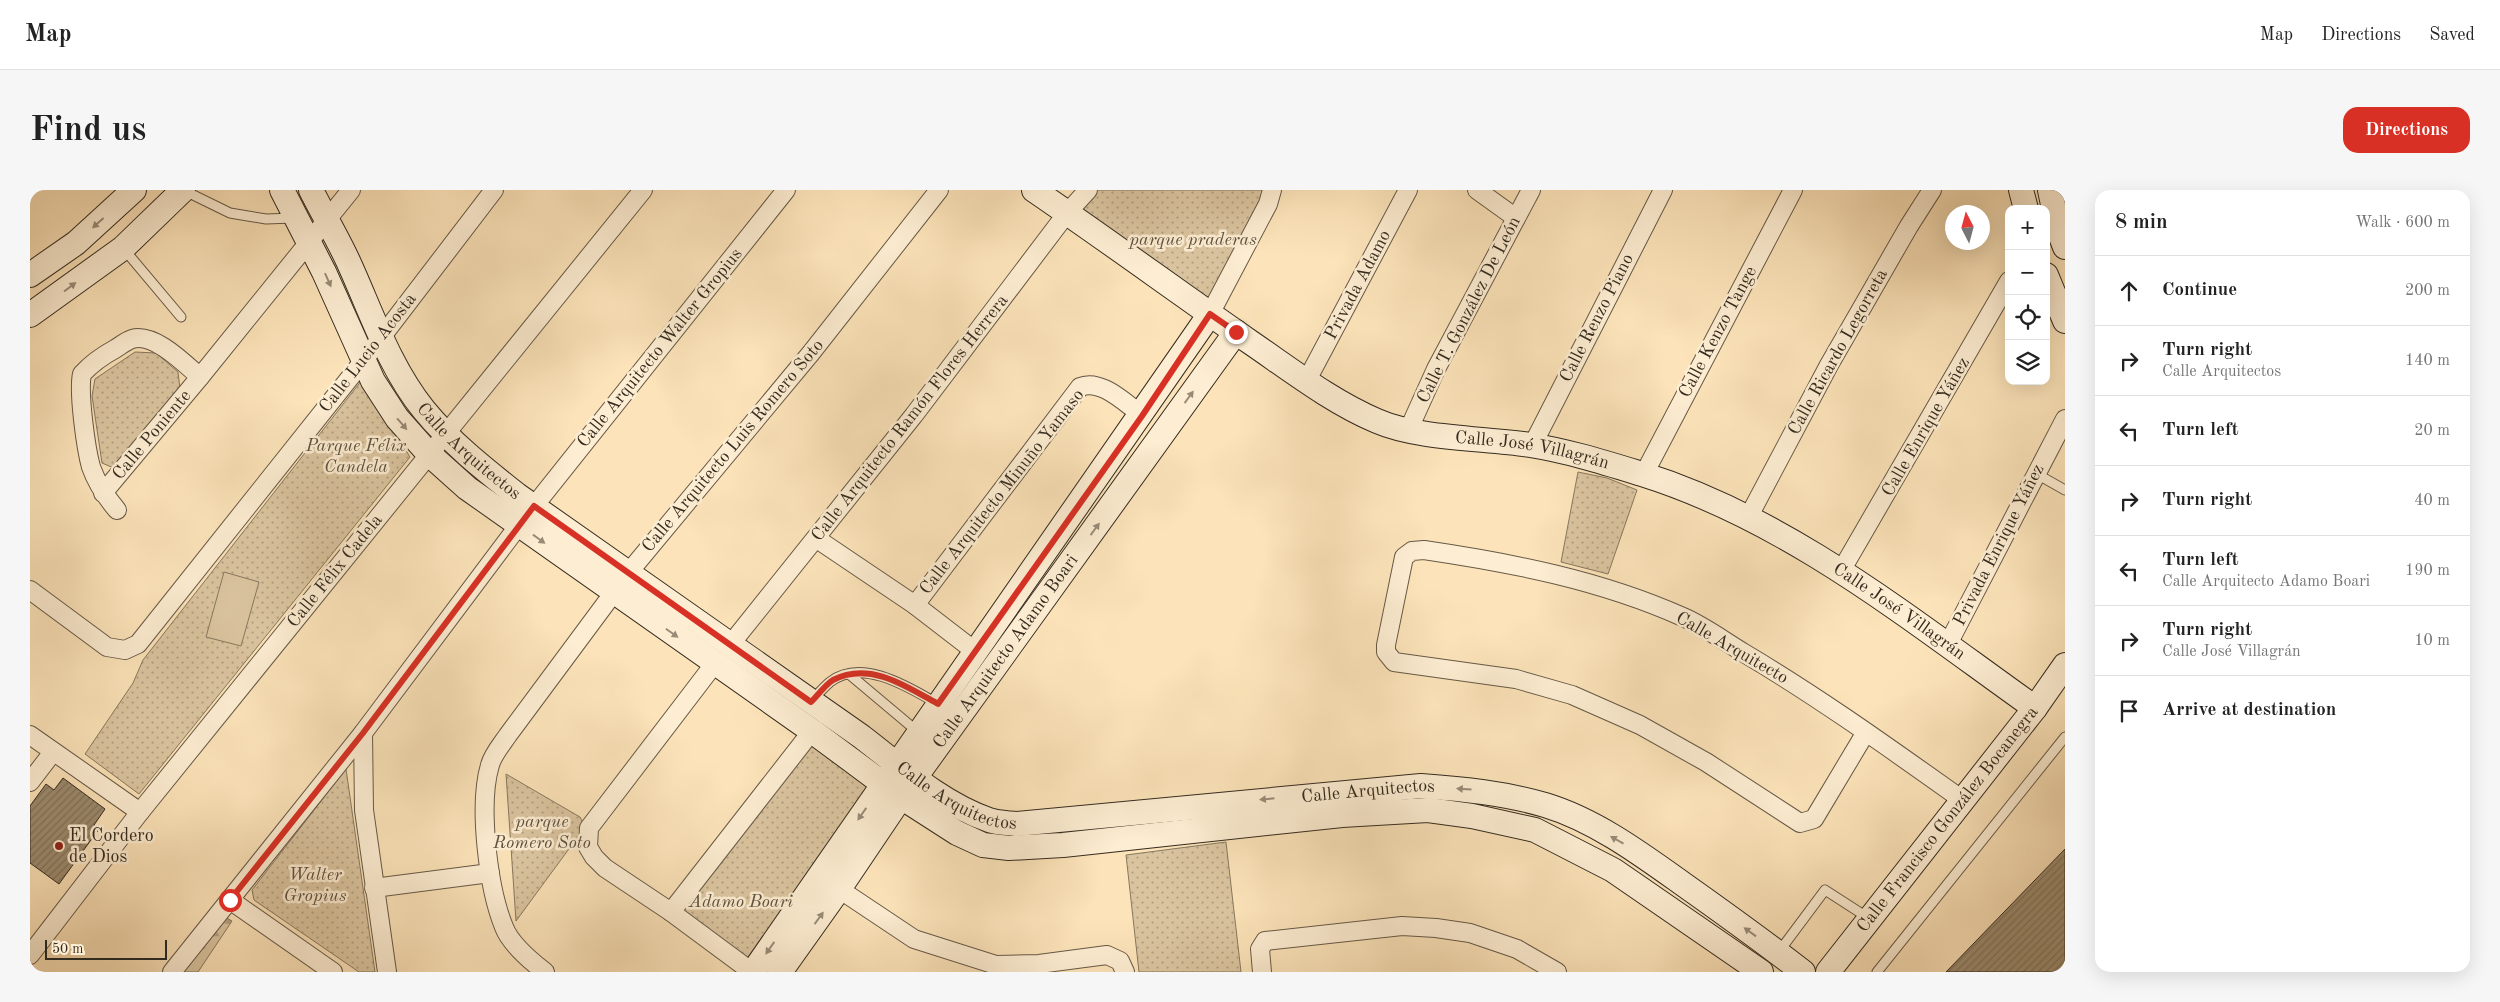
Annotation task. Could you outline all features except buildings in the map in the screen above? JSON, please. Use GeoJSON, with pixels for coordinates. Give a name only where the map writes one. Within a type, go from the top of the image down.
{"type":"FeatureCollection","features":[{"type":"Feature","properties":{"kind":"street"},"geometry":{"type":"LineString","coordinates":[[30,275],[76,243],[134,190]]}},
{"type":"Feature","properties":{"kind":"street"},"geometry":{"type":"LineString","coordinates":[[30,314],[122,248],[183,190]]}},
{"type":"Feature","properties":{"kind":"street","name":"Calle Arquitectos"},"geometry":{"type":"LineString","coordinates":[[282,190],[324,272],[373,381],[397,418],[429,454],[467,488],[613,592],[811,702],[916,778],[968,812],[991,821],[1016,824],[1421,786],[1473,790],[1547,806],[1589,824],[1624,844],[1803,972]]}},
{"type":"Feature","properties":{"kind":"street","name":"Calle Arquitectos"},"geometry":{"type":"LineString","coordinates":[[311,190],[348,260],[381,337],[423,409],[445,434],[482,468],[629,572],[812,731],[901,797],[957,834],[983,845],[1009,848],[1167,834],[1342,815],[1428,810],[1503,821],[1536,830],[1614,870],[1761,972]]}},
{"type":"Feature","properties":{"kind":"street","name":"Calle Poniente"},"geometry":{"type":"LineString","coordinates":[[103,493],[200,377],[351,190]]}},
{"type":"Feature","properties":{"kind":"street","name":"Calle Lucio Acosta"},"geometry":{"type":"LineString","coordinates":[[30,590],[107,647],[125,650],[138,644],[364,360],[494,190]]}},
{"type":"Feature","properties":{"kind":"street","name":"Calle Félix Cadela"},"geometry":{"type":"LineString","coordinates":[[30,954],[140,812],[643,190]]}},
{"type":"Feature","properties":{"kind":"street","name":"Calle Arquitecto Walter Gropius"},"geometry":{"type":"LineString","coordinates":[[519,524],[786,190]]}},
{"type":"Feature","properties":{"kind":"street","name":"Calle Arquitecto Luis Romero Soto"},"geometry":{"type":"LineString","coordinates":[[545,972],[529,960],[504,929],[490,873],[484,796],[490,763],[508,735],[613,592],[811,354],[939,190]]}},
{"type":"Feature","properties":{"kind":"street","name":"Calle José Villagrán"},"geometry":{"type":"LineString","coordinates":[[1034,190],[1236,332],[1352,410],[1381,423],[1408,430],[1532,446],[1644,474],[1749,516],[1841,571],[2035,708]]}},
{"type":"Feature","properties":{"kind":"street","name":"Calle Arquitecto Ramón Flores Herrera"},"geometry":{"type":"LineString","coordinates":[[671,912],[626,883],[594,857],[587,839],[589,828],[723,654],[914,415],[1067,213],[1088,190]]}},
{"type":"Feature","properties":{"kind":"street"},"geometry":{"type":"LineString","coordinates":[[1210,314],[1268,204],[1272,190]]}},
{"type":"Feature","properties":{"kind":"street","name":"Privada Adamo"},"geometry":{"type":"LineString","coordinates":[[1307,380],[1408,190]]}},
{"type":"Feature","properties":{"kind":"street"},"geometry":{"type":"LineString","coordinates":[[1477,190],[1516,218]]}},
{"type":"Feature","properties":{"kind":"street","name":"Calle T. González De León"},"geometry":{"type":"LineString","coordinates":[[1408,430],[1436,369],[1531,190]]}},
{"type":"Feature","properties":{"kind":"street","name":"Calle Renzo Piano"},"geometry":{"type":"LineString","coordinates":[[1532,446],[1663,190]]}},
{"type":"Feature","properties":{"kind":"street","name":"Calle Kenzo Tange"},"geometry":{"type":"LineString","coordinates":[[1644,474],[1793,190]]}},
{"type":"Feature","properties":{"kind":"street","name":"Calle Ricardo Legorreta"},"geometry":{"type":"LineString","coordinates":[[1749,516],[1829,364],[1908,226],[1932,190]]}},
{"type":"Feature","properties":{"kind":"street"},"geometry":{"type":"LineString","coordinates":[[2021,190],[2025,205]]}},
{"type":"Feature","properties":{"kind":"street"},"geometry":{"type":"LineString","coordinates":[[2050,190],[2059,235]]}},
{"type":"Feature","properties":{"kind":"street"},"geometry":{"type":"LineString","coordinates":[[2050,285],[2065,321]]}},
{"type":"Feature","properties":{"kind":"street","name":"Calle Enrique Yáñez"},"geometry":{"type":"LineString","coordinates":[[1841,571],[2005,289]]}},
{"type":"Feature","properties":{"kind":"street","name":"Calle Arquitecto Adamo Boari"},"geometry":{"type":"LineString","coordinates":[[752,972],[896,763],[1142,416],[1210,314]]}},
{"type":"Feature","properties":{"kind":"street","name":"Calle Arquitecto Adamo Boari"},"geometry":{"type":"LineString","coordinates":[[780,972],[901,797],[1236,332]]}},
{"type":"Feature","properties":{"kind":"street"},"geometry":{"type":"LineString","coordinates":[[117,510],[103,493],[91,466],[80,396],[82,374],[97,359],[132,340],[141,338],[153,342],[172,353],[200,377]]}},
{"type":"Feature","properties":{"kind":"street","name":"Calle Arquitecto Minuño Yamaso"},"geometry":{"type":"LineString","coordinates":[[915,605],[1080,387],[1094,384],[1105,389],[1142,416]]}},
{"type":"Feature","properties":{"kind":"street","name":"Privada Enrique Yáñez"},"geometry":{"type":"LineString","coordinates":[[1947,646],[2035,473],[2060,437],[2065,419]]}},
{"type":"Feature","properties":{"kind":"street"},"geometry":{"type":"LineString","coordinates":[[172,972],[363,733],[519,524]]}},
{"type":"Feature","properties":{"kind":"street"},"geometry":{"type":"LineString","coordinates":[[816,538],[915,605],[976,652]]}},
{"type":"Feature","properties":{"kind":"street","name":"Calle Arquitecto"},"geometry":{"type":"LineString","coordinates":[[1866,732],[1814,819],[1800,823],[1706,762],[1640,725],[1572,695],[1516,679],[1402,665],[1389,658],[1386,645],[1404,557],[1412,551],[1424,550],[1518,565],[1602,586],[1684,617],[1780,674],[1866,732],[1964,801]]}},
{"type":"Feature","properties":{"kind":"street","name":"Calle Francisco González Bocanegra"},"geometry":{"type":"LineString","coordinates":[[1828,972],[1964,801],[2065,666]]}},
{"type":"Feature","properties":{"kind":"street"},"geometry":{"type":"LineString","coordinates":[[752,972],[671,912],[812,731]]}},
{"type":"Feature","properties":{"kind":"street"},"geometry":{"type":"LineString","coordinates":[[363,733],[364,810],[387,972]]}},
{"type":"Feature","properties":{"kind":"street"},"geometry":{"type":"LineString","coordinates":[[30,735],[140,812]]}},
{"type":"Feature","properties":{"kind":"street"},"geometry":{"type":"LineString","coordinates":[[30,782],[53,752]]}},
{"type":"Feature","properties":{"kind":"street"},"geometry":{"type":"LineString","coordinates":[[1536,830],[1547,806]]}},
{"type":"Feature","properties":{"kind":"street"},"geometry":{"type":"LineString","coordinates":[[1165,811],[1167,834]]}},
{"type":"Feature","properties":{"kind":"street"},"geometry":{"type":"LineString","coordinates":[[374,888],[490,873]]}},
{"type":"Feature","properties":{"kind":"street"},"geometry":{"type":"LineString","coordinates":[[839,889],[914,939],[996,965],[1039,964],[1107,955],[1120,961],[1124,971]]}},
{"type":"Feature","properties":{"kind":"street"},"geometry":{"type":"LineString","coordinates":[[230,900],[333,972]]}},
{"type":"Feature","properties":{"kind":"street"},"geometry":{"type":"LineString","coordinates":[[1262,972],[1262,944],[1271,939],[1392,927],[1436,928],[1470,933],[1517,949],[1557,972]]}},
{"type":"Feature","properties":{"kind":"lane"},"geometry":{"type":"LineString","coordinates":[[183,190],[230,213],[266,219],[295,218]]}},
{"type":"Feature","properties":{"kind":"lane"},"geometry":{"type":"LineString","coordinates":[[122,248],[181,317]]}},
{"type":"Feature","properties":{"kind":"lane"},"geometry":{"type":"LineString","coordinates":[[2035,473],[2065,490]]}},
{"type":"Feature","properties":{"kind":"lane"},"geometry":{"type":"LineString","coordinates":[[849,674],[918,732]]}},
{"type":"Feature","properties":{"kind":"lane"},"geometry":{"type":"LineString","coordinates":[[811,702],[832,681],[849,674],[883,676],[894,679],[938,704]]}},
{"type":"Feature","properties":{"kind":"lane"},"geometry":{"type":"LineString","coordinates":[[1877,972],[2065,736]]}},
{"type":"Feature","properties":{"kind":"lane"},"geometry":{"type":"LineString","coordinates":[[1778,953],[1825,890],[1870,919]]}},
{"type":"Feature","properties":{"kind":"green space","name":"parque praderas"},"geometry":{"type":"Polygon","coordinates":[[[1088,190],[1272,190],[1210,314],[1067,213],[1088,190]]]}},
{"type":"Feature","properties":{"kind":"green space"},"geometry":{"type":"Polygon","coordinates":[[[135,352],[156,353],[178,372],[180,389],[116,469],[102,463],[92,396],[95,379],[135,352]]]}},
{"type":"Feature","properties":{"kind":"green space","name":"Parque Félix Candela"},"geometry":{"type":"Polygon","coordinates":[[[362,380],[410,457],[139,794],[85,754],[133,683],[143,660],[362,380]]]}},
{"type":"Feature","properties":{"kind":"green space"},"geometry":{"type":"Polygon","coordinates":[[[1578,472],[1607,478],[1637,490],[1608,574],[1561,562],[1578,472]]]}},
{"type":"Feature","properties":{"kind":"green space"},"geometry":{"type":"Polygon","coordinates":[[[224,572],[259,582],[241,646],[206,637],[224,572]]]}},
{"type":"Feature","properties":{"kind":"green space","name":"Adamo Boari"},"geometry":{"type":"Polygon","coordinates":[[[812,731],[883,783],[753,972],[671,912],[812,731]]]}},
{"type":"Feature","properties":{"kind":"green space","name":"Walter Gropius"},"geometry":{"type":"Polygon","coordinates":[[[346,769],[375,972],[359,972],[254,900],[252,890],[346,769]]]}},
{"type":"Feature","properties":{"kind":"green space","name":"parque Romero Soto"},"geometry":{"type":"Polygon","coordinates":[[[506,774],[580,817],[585,827],[516,921],[506,774]]]}},
{"type":"Feature","properties":{"kind":"green space"},"geometry":{"type":"Polygon","coordinates":[[[1226,842],[1241,972],[1139,972],[1126,855],[1226,842]]]}},
{"type":"Feature","properties":{"kind":"green space"},"geometry":{"type":"Polygon","coordinates":[[[225,917],[232,921],[198,972],[180,972],[225,917]]]}},
{"type":"Feature","properties":{"kind":"place","name":"El Cordero de Dios"},"geometry":{"type":"Point","coordinates":[59,846]}},
{"type":"Feature","properties":{"kind":"route"},"geometry":{"type":"LineString","coordinates":[[230,900],[363,733],[534,506],[811,702],[832,681],[849,674],[883,676],[894,679],[938,704],[1142,416],[1210,314],[1236,332]]}}]}
